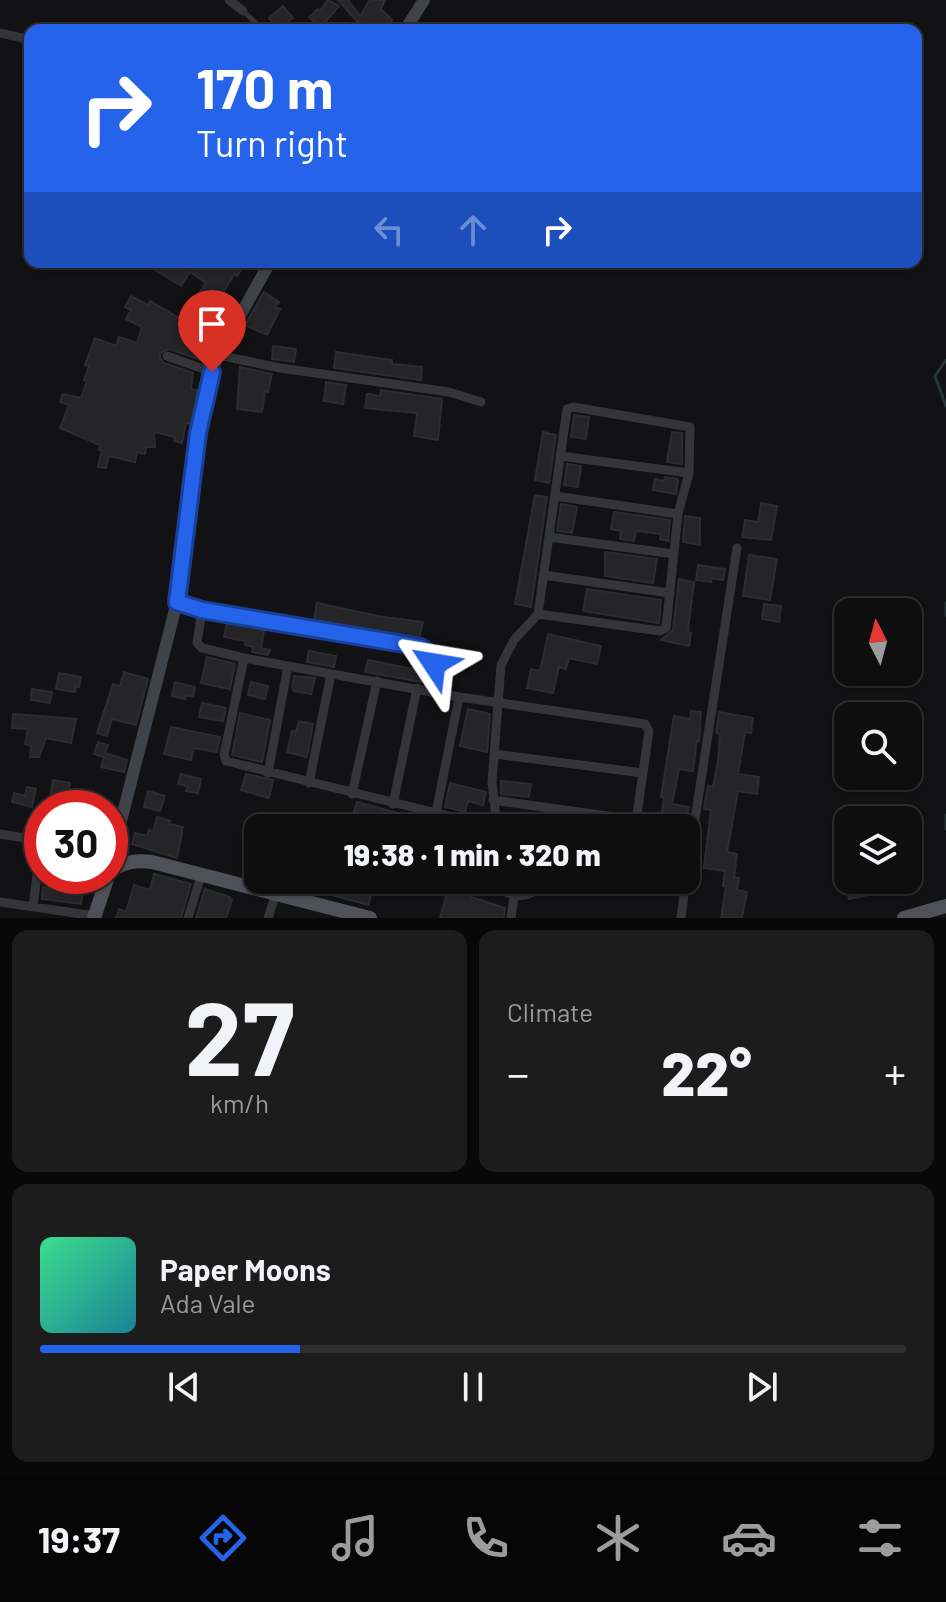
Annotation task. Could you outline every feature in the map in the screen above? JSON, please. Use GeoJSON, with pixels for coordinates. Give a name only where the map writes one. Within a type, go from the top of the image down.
{"type":"FeatureCollection","features":[{"type":"Feature","properties":{"kind":"main road"},"geometry":{"type":"LineString","coordinates":[[128,862],[152,862],[370,918]]}},
{"type":"Feature","properties":{"kind":"main road"},"geometry":{"type":"LineString","coordinates":[[94,917],[103,894]]}},
{"type":"Feature","properties":{"kind":"main road"},"geometry":{"type":"LineString","coordinates":[[904,918],[946,906]]}},
{"type":"Feature","properties":{"kind":"street"},"geometry":{"type":"LineString","coordinates":[[229,0],[243,11]]}},
{"type":"Feature","properties":{"kind":"street"},"geometry":{"type":"LineString","coordinates":[[409,24],[424,0]]}},
{"type":"Feature","properties":{"kind":"street"},"geometry":{"type":"LineString","coordinates":[[0,33],[24,39]]}},
{"type":"Feature","properties":{"kind":"street"},"geometry":{"type":"LineString","coordinates":[[128,794],[177,602],[198,433],[212,372],[218,355],[267,268]]}},
{"type":"Feature","properties":{"kind":"street"},"geometry":{"type":"LineString","coordinates":[[218,355],[280,368],[449,392],[481,402]]}},
{"type":"Feature","properties":{"kind":"street"},"geometry":{"type":"LineString","coordinates":[[167,356],[212,372]]}},
{"type":"Feature","properties":{"kind":"street"},"geometry":{"type":"LineString","coordinates":[[495,814],[493,800],[500,674],[507,652],[538,614],[567,409],[573,407],[690,427],[689,473],[678,514],[667,626],[660,631],[538,614]]}},
{"type":"Feature","properties":{"kind":"street"},"geometry":{"type":"LineString","coordinates":[[560,456],[689,473]]}},
{"type":"Feature","properties":{"kind":"street"},"geometry":{"type":"LineString","coordinates":[[555,496],[678,514]]}},
{"type":"Feature","properties":{"kind":"street"},"geometry":{"type":"LineString","coordinates":[[549,537],[674,554]]}},
{"type":"Feature","properties":{"kind":"street"},"geometry":{"type":"LineString","coordinates":[[696,814],[737,548]]}},
{"type":"Feature","properties":{"kind":"street"},"geometry":{"type":"LineString","coordinates":[[543,575],[670,593]]}},
{"type":"Feature","properties":{"kind":"street"},"geometry":{"type":"LineString","coordinates":[[177,602],[202,610],[421,647],[429,652],[433,660],[428,690]]}},
{"type":"Feature","properties":{"kind":"street"},"geometry":{"type":"LineString","coordinates":[[202,610],[198,646],[244,658],[459,697],[645,724],[649,731],[637,814]]}},
{"type":"Feature","properties":{"kind":"street"},"geometry":{"type":"LineString","coordinates":[[244,658],[224,755],[229,763],[440,814]]}},
{"type":"Feature","properties":{"kind":"street"},"geometry":{"type":"LineString","coordinates":[[268,773],[288,666]]}},
{"type":"Feature","properties":{"kind":"street"},"geometry":{"type":"LineString","coordinates":[[309,783],[331,674]]}},
{"type":"Feature","properties":{"kind":"street"},"geometry":{"type":"LineString","coordinates":[[352,794],[377,681]]}},
{"type":"Feature","properties":{"kind":"street"},"geometry":{"type":"LineString","coordinates":[[393,804],[417,688]]}},
{"type":"Feature","properties":{"kind":"street"},"geometry":{"type":"LineString","coordinates":[[436,813],[459,697]]}},
{"type":"Feature","properties":{"kind":"street"},"geometry":{"type":"LineString","coordinates":[[495,754],[643,773]]}},
{"type":"Feature","properties":{"kind":"street"},"geometry":{"type":"LineString","coordinates":[[493,800],[576,814]]}},
{"type":"Feature","properties":{"kind":"street"},"geometry":{"type":"LineString","coordinates":[[0,834],[24,838]]}},
{"type":"Feature","properties":{"kind":"street"},"geometry":{"type":"LineString","coordinates":[[188,918],[201,876]]}},
{"type":"Feature","properties":{"kind":"street"},"geometry":{"type":"LineString","coordinates":[[33,907],[35,894]]}},
{"type":"Feature","properties":{"kind":"street"},"geometry":{"type":"LineString","coordinates":[[510,894],[526,894]]}},
{"type":"Feature","properties":{"kind":"street"},"geometry":{"type":"LineString","coordinates":[[681,918],[684,894]]}},
{"type":"Feature","properties":{"kind":"street"},"geometry":{"type":"LineString","coordinates":[[268,918],[275,896]]}},
{"type":"Feature","properties":{"kind":"street"},"geometry":{"type":"LineString","coordinates":[[511,918],[514,896]]}},
{"type":"Feature","properties":{"kind":"street"},"geometry":{"type":"LineString","coordinates":[[0,902],[94,917]]}},
{"type":"Feature","properties":{"kind":"lane"},"geometry":{"type":"LineString","coordinates":[[243,11],[257,24]]}},
{"type":"Feature","properties":{"kind":"building"},"geometry":{"type":"Polygon","coordinates":[[[328,0],[339,6],[323,24],[316,24],[309,17],[318,9],[320,11],[328,0]]]}},
{"type":"Feature","properties":{"kind":"building"},"geometry":{"type":"Polygon","coordinates":[[[338,0],[348,0],[360,16],[370,0],[385,0],[381,9],[392,20],[390,24],[359,24],[338,0]]]}},
{"type":"Feature","properties":{"kind":"building"},"geometry":{"type":"Polygon","coordinates":[[[283,6],[293,18],[285,24],[274,24],[269,18],[283,6]]]}},
{"type":"Feature","properties":{"kind":"building"},"geometry":{"type":"Polygon","coordinates":[[[243,268],[237,276],[234,274],[215,308],[208,304],[193,326],[215,337],[204,361],[169,349],[160,353],[164,363],[193,373],[191,389],[198,390],[191,424],[186,423],[182,443],[174,441],[175,437],[154,432],[155,447],[146,447],[145,454],[137,452],[135,462],[109,456],[106,468],[98,467],[102,450],[99,450],[100,445],[60,428],[69,405],[60,402],[63,394],[81,398],[89,366],[85,365],[95,338],[116,346],[119,337],[137,343],[142,327],[126,319],[131,310],[125,307],[131,296],[148,305],[150,301],[186,322],[194,309],[190,306],[206,283],[190,272],[181,286],[154,269],[243,268]]]}},
{"type":"Feature","properties":{"kind":"building"},"geometry":{"type":"Polygon","coordinates":[[[264,292],[279,302],[275,307],[280,309],[267,335],[245,325],[264,292]]]}},
{"type":"Feature","properties":{"kind":"building"},"geometry":{"type":"Polygon","coordinates":[[[273,346],[296,349],[294,362],[272,359],[273,346]]]}},
{"type":"Feature","properties":{"kind":"building"},"geometry":{"type":"Polygon","coordinates":[[[336,352],[422,367],[421,380],[334,368],[336,352]]]}},
{"type":"Feature","properties":{"kind":"building"},"geometry":{"type":"Polygon","coordinates":[[[240,367],[272,374],[268,392],[265,391],[262,412],[237,409],[240,367]]]}},
{"type":"Feature","properties":{"kind":"building"},"geometry":{"type":"Polygon","coordinates":[[[326,382],[346,385],[343,404],[324,401],[326,382]]]}},
{"type":"Feature","properties":{"kind":"building"},"geometry":{"type":"Polygon","coordinates":[[[381,390],[442,399],[438,440],[414,436],[417,413],[365,408],[367,394],[380,396],[381,390]]]}},
{"type":"Feature","properties":{"kind":"building"},"geometry":{"type":"Polygon","coordinates":[[[574,415],[589,417],[586,439],[571,437],[574,415]]]}},
{"type":"Feature","properties":{"kind":"building"},"geometry":{"type":"Polygon","coordinates":[[[543,432],[556,435],[549,483],[535,480],[543,432]]]}},
{"type":"Feature","properties":{"kind":"building"},"geometry":{"type":"Polygon","coordinates":[[[672,432],[682,433],[682,464],[667,462],[672,432]]]}},
{"type":"Feature","properties":{"kind":"building"},"geometry":{"type":"Polygon","coordinates":[[[567,464],[581,466],[578,487],[564,485],[567,464]]]}},
{"type":"Feature","properties":{"kind":"building"},"geometry":{"type":"Polygon","coordinates":[[[665,477],[678,479],[676,494],[653,490],[655,479],[664,481],[665,477]]]}},
{"type":"Feature","properties":{"kind":"building"},"geometry":{"type":"Polygon","coordinates":[[[535,495],[547,497],[531,607],[515,604],[535,495]]]}},
{"type":"Feature","properties":{"kind":"building"},"geometry":{"type":"Polygon","coordinates":[[[761,503],[777,506],[771,540],[742,537],[745,520],[758,522],[761,503]]]}},
{"type":"Feature","properties":{"kind":"building"},"geometry":{"type":"Polygon","coordinates":[[[561,504],[577,507],[572,533],[557,531],[561,504]]]}},
{"type":"Feature","properties":{"kind":"building"},"geometry":{"type":"Polygon","coordinates":[[[614,512],[670,520],[668,541],[660,539],[661,534],[636,531],[634,541],[620,539],[621,531],[611,529],[614,512]]]}},
{"type":"Feature","properties":{"kind":"building"},"geometry":{"type":"Polygon","coordinates":[[[685,516],[700,518],[700,545],[683,542],[685,516]]]}},
{"type":"Feature","properties":{"kind":"building"},"geometry":{"type":"Polygon","coordinates":[[[605,552],[657,559],[653,583],[605,576],[605,552]]]}},
{"type":"Feature","properties":{"kind":"building"},"geometry":{"type":"Polygon","coordinates":[[[749,555],[777,559],[770,600],[743,596],[749,555]]]}},
{"type":"Feature","properties":{"kind":"building"},"geometry":{"type":"Polygon","coordinates":[[[698,565],[725,569],[723,580],[696,580],[698,565]]]}},
{"type":"Feature","properties":{"kind":"building"},"geometry":{"type":"Polygon","coordinates":[[[679,579],[694,582],[689,646],[661,640],[673,630],[679,579]]]}},
{"type":"Feature","properties":{"kind":"building"},"geometry":{"type":"Polygon","coordinates":[[[587,589],[661,600],[659,623],[583,611],[587,589]]]}},
{"type":"Feature","properties":{"kind":"building"},"geometry":{"type":"Polygon","coordinates":[[[317,603],[423,622],[419,639],[314,621],[317,603]]]}},
{"type":"Feature","properties":{"kind":"building"},"geometry":{"type":"Polygon","coordinates":[[[764,604],[781,606],[779,622],[762,619],[764,604]]]}},
{"type":"Feature","properties":{"kind":"building"},"geometry":{"type":"Polygon","coordinates":[[[227,623],[264,630],[261,648],[270,650],[268,655],[252,652],[253,647],[245,645],[246,641],[224,637],[227,623]]]}},
{"type":"Feature","properties":{"kind":"building"},"geometry":{"type":"Polygon","coordinates":[[[548,634],[601,646],[597,664],[569,658],[566,669],[559,667],[553,693],[527,688],[531,669],[540,671],[548,634]]]}},
{"type":"Feature","properties":{"kind":"building"},"geometry":{"type":"Polygon","coordinates":[[[309,651],[336,656],[334,667],[307,662],[309,651]]]}},
{"type":"Feature","properties":{"kind":"building"},"geometry":{"type":"Polygon","coordinates":[[[416,654],[425,661],[422,682],[365,672],[368,660],[413,669],[416,654]]]}},
{"type":"Feature","properties":{"kind":"building"},"geometry":{"type":"Polygon","coordinates":[[[207,657],[235,664],[230,689],[201,683],[207,657]]]}},
{"type":"Feature","properties":{"kind":"building"},"geometry":{"type":"Polygon","coordinates":[[[124,672],[148,679],[136,725],[112,719],[107,736],[97,733],[113,684],[120,686],[124,672]]]}},
{"type":"Feature","properties":{"kind":"building"},"geometry":{"type":"Polygon","coordinates":[[[59,673],[81,677],[75,692],[56,689],[59,673]]]}},
{"type":"Feature","properties":{"kind":"building"},"geometry":{"type":"Polygon","coordinates":[[[294,676],[315,678],[311,694],[294,691],[294,676]]]}},
{"type":"Feature","properties":{"kind":"building"},"geometry":{"type":"Polygon","coordinates":[[[175,682],[195,687],[193,697],[172,696],[175,682]]]}},
{"type":"Feature","properties":{"kind":"building"},"geometry":{"type":"Polygon","coordinates":[[[251,682],[268,686],[265,699],[248,695],[251,682]]]}},
{"type":"Feature","properties":{"kind":"building"},"geometry":{"type":"Polygon","coordinates":[[[32,689],[52,692],[50,703],[31,700],[32,689]]]}},
{"type":"Feature","properties":{"kind":"building"},"geometry":{"type":"Polygon","coordinates":[[[202,703],[226,708],[223,721],[199,717],[202,703]]]}},
{"type":"Feature","properties":{"kind":"building"},"geometry":{"type":"Polygon","coordinates":[[[468,709],[490,714],[487,752],[460,746],[468,709]]]}},
{"type":"Feature","properties":{"kind":"building"},"geometry":{"type":"Polygon","coordinates":[[[691,711],[701,712],[693,771],[679,769],[672,804],[689,807],[688,814],[662,814],[664,798],[661,797],[674,716],[690,719],[691,711]]]}},
{"type":"Feature","properties":{"kind":"building"},"geometry":{"type":"Polygon","coordinates":[[[719,712],[753,718],[751,733],[745,732],[738,774],[759,777],[757,794],[738,791],[727,852],[737,854],[734,877],[739,878],[737,890],[747,892],[742,918],[721,918],[725,871],[704,868],[711,810],[704,809],[708,786],[713,787],[718,761],[720,734],[716,733],[719,712]]]}},
{"type":"Feature","properties":{"kind":"building"},"geometry":{"type":"Polygon","coordinates":[[[240,713],[270,720],[262,762],[232,755],[240,713]]]}},
{"type":"Feature","properties":{"kind":"building"},"geometry":{"type":"Polygon","coordinates":[[[13,714],[76,719],[71,743],[46,738],[39,757],[30,757],[31,746],[25,744],[28,729],[12,728],[13,714]]]}},
{"type":"Feature","properties":{"kind":"building"},"geometry":{"type":"Polygon","coordinates":[[[299,721],[313,724],[307,757],[287,752],[292,731],[296,732],[299,721]]]}},
{"type":"Feature","properties":{"kind":"building"},"geometry":{"type":"Polygon","coordinates":[[[171,727],[220,737],[217,752],[194,748],[191,760],[164,754],[171,727]]]}},
{"type":"Feature","properties":{"kind":"building"},"geometry":{"type":"Polygon","coordinates":[[[98,742],[108,745],[105,753],[127,760],[124,772],[101,767],[104,757],[94,754],[98,742]]]}},
{"type":"Feature","properties":{"kind":"building"},"geometry":{"type":"Polygon","coordinates":[[[181,774],[201,779],[198,793],[186,791],[188,786],[178,784],[181,774]]]}},
{"type":"Feature","properties":{"kind":"building"},"geometry":{"type":"Polygon","coordinates":[[[246,774],[273,780],[269,798],[241,790],[246,774]]]}},
{"type":"Feature","properties":{"kind":"building"},"geometry":{"type":"Polygon","coordinates":[[[53,780],[70,783],[69,790],[51,790],[53,780]]]}},
{"type":"Feature","properties":{"kind":"building"},"geometry":{"type":"Polygon","coordinates":[[[501,781],[531,784],[529,797],[501,794],[501,781]]]}},
{"type":"Feature","properties":{"kind":"building"},"geometry":{"type":"Polygon","coordinates":[[[450,783],[486,792],[483,805],[468,801],[465,812],[445,807],[450,783]]]}},
{"type":"Feature","properties":{"kind":"building"},"geometry":{"type":"Polygon","coordinates":[[[148,791],[165,796],[160,811],[144,807],[148,791]]]}},
{"type":"Feature","properties":{"kind":"building"},"geometry":{"type":"Polygon","coordinates":[[[14,793],[24,796],[24,805],[12,802],[14,793]]]}},
{"type":"Feature","properties":{"kind":"building"},"geometry":{"type":"Polygon","coordinates":[[[357,802],[401,814],[353,814],[357,802]]]}},
{"type":"Feature","properties":{"kind":"building"},"geometry":{"type":"Polygon","coordinates":[[[157,817],[183,827],[177,858],[132,844],[135,833],[147,836],[149,830],[153,832],[157,817]]]}},
{"type":"Feature","properties":{"kind":"building"},"geometry":{"type":"Polygon","coordinates":[[[154,874],[191,884],[181,918],[116,918],[119,909],[126,912],[134,885],[150,890],[154,874]]]}},
{"type":"Feature","properties":{"kind":"building"},"geometry":{"type":"Polygon","coordinates":[[[205,889],[230,897],[232,900],[226,918],[196,918],[205,889]]]}},
{"type":"Feature","properties":{"kind":"building"},"geometry":{"type":"Polygon","coordinates":[[[42,894],[82,894],[81,904],[42,899],[42,894]]]}},
{"type":"Feature","properties":{"kind":"building"},"geometry":{"type":"Polygon","coordinates":[[[332,894],[372,894],[368,905],[332,894]]]}},
{"type":"Feature","properties":{"kind":"building"},"geometry":{"type":"Polygon","coordinates":[[[447,894],[472,894],[471,897],[505,908],[504,918],[440,918],[447,894]]]}},
{"type":"Feature","properties":{"kind":"building"},"geometry":{"type":"Polygon","coordinates":[[[848,894],[868,895],[849,899],[848,894]]]}},
{"type":"Feature","properties":{"kind":"waterway"},"geometry":{"type":"LineString","coordinates":[[946,360],[935,376],[946,406]]}},
{"type":"Feature","properties":{"kind":"waterway"},"geometry":{"type":"LineString","coordinates":[[946,603],[946,615]]}},
{"type":"Feature","properties":{"kind":"waterway"},"geometry":{"type":"LineString","coordinates":[[946,815],[946,829]]}},
{"type":"Feature","properties":{"kind":"route"},"geometry":{"type":"LineString","coordinates":[[212,372],[198,433],[177,602],[202,610],[421,647],[432,656],[434,664]]}}]}
